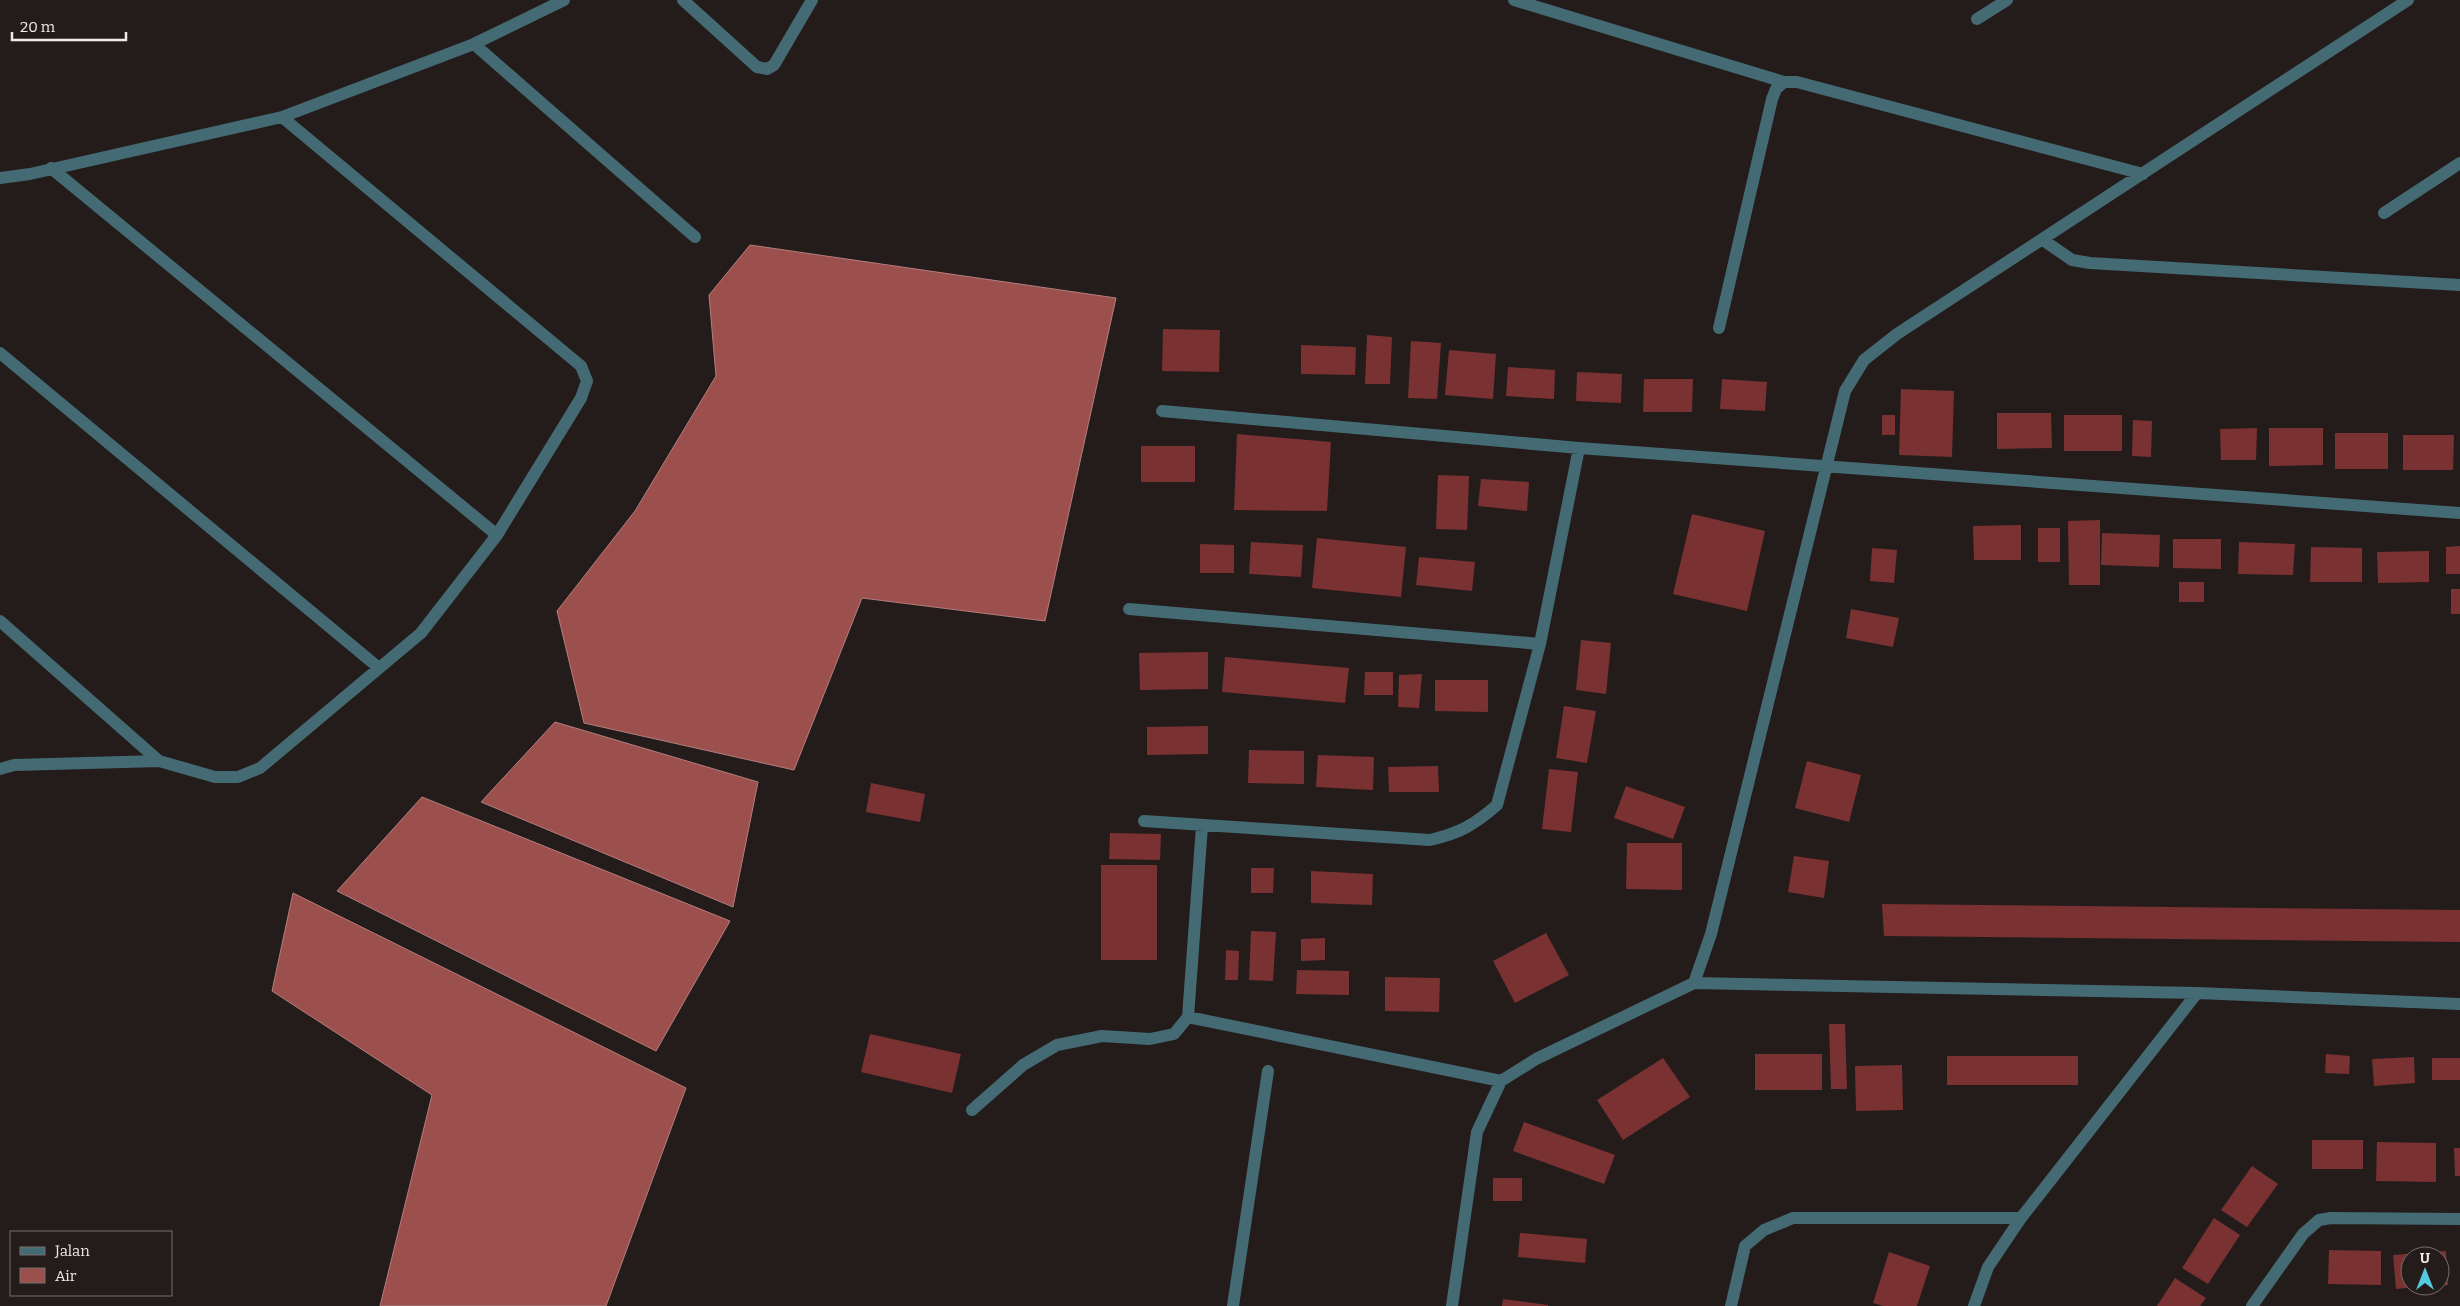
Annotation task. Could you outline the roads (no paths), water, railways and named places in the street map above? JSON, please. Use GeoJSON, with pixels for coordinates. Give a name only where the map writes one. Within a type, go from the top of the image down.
{"type":"FeatureCollection","features":[{"type":"Feature","properties":{"kind":"street"},"geometry":{"type":"LineString","coordinates":[[0,178],[282,117],[474,44],[564,0]]}},
{"type":"Feature","properties":{"kind":"street"},"geometry":{"type":"LineString","coordinates":[[682,0],[758,67],[767,70],[774,65],[812,0]]}},
{"type":"Feature","properties":{"kind":"street"},"geometry":{"type":"LineString","coordinates":[[1514,0],[1784,82],[1797,82],[2142,174]]}},
{"type":"Feature","properties":{"kind":"street"},"geometry":{"type":"LineString","coordinates":[[1977,19],[2007,0]]}},
{"type":"Feature","properties":{"kind":"street"},"geometry":{"type":"LineString","coordinates":[[1694,983],[1713,925],[1845,391],[1864,360],[1897,334],[2408,0]]}},
{"type":"Feature","properties":{"kind":"street"},"geometry":{"type":"LineString","coordinates":[[474,44],[695,237]]}},
{"type":"Feature","properties":{"kind":"street"},"geometry":{"type":"LineString","coordinates":[[1719,328],[1772,99],[1776,89],[1784,82]]}},
{"type":"Feature","properties":{"kind":"street"},"geometry":{"type":"LineString","coordinates":[[0,769],[14,765],[159,762],[215,776],[238,777],[260,768],[421,633],[497,535],[581,398],[587,381],[581,366],[282,117]]}},
{"type":"Feature","properties":{"kind":"street"},"geometry":{"type":"LineString","coordinates":[[2384,213],[2460,163]]}},
{"type":"Feature","properties":{"kind":"street"},"geometry":{"type":"LineString","coordinates":[[51,168],[497,535]]}},
{"type":"Feature","properties":{"kind":"street"},"geometry":{"type":"LineString","coordinates":[[2043,240],[2072,260],[2090,263],[2460,285]]}},
{"type":"Feature","properties":{"kind":"street"},"geometry":{"type":"LineString","coordinates":[[0,353],[379,668]]}},
{"type":"Feature","properties":{"kind":"street"},"geometry":{"type":"LineString","coordinates":[[1162,411],[1578,448],[1827,465],[2460,514]]}},
{"type":"Feature","properties":{"kind":"street"},"geometry":{"type":"LineString","coordinates":[[1144,821],[1430,840],[1455,834],[1477,823],[1497,806],[1540,644],[1578,448]]}},
{"type":"Feature","properties":{"kind":"street"},"geometry":{"type":"LineString","coordinates":[[1129,609],[1540,644]]}},
{"type":"Feature","properties":{"kind":"street"},"geometry":{"type":"LineString","coordinates":[[0,621],[159,762]]}},
{"type":"Feature","properties":{"kind":"street"},"geometry":{"type":"LineString","coordinates":[[972,1110],[1023,1065],[1057,1045],[1102,1036],[1150,1039],[1174,1034],[1188,1017],[1202,826]]}},
{"type":"Feature","properties":{"kind":"street"},"geometry":{"type":"LineString","coordinates":[[1452,1306],[1478,1132],[1502,1081],[1536,1059],[1694,983],[2197,993],[2460,1004]]}},
{"type":"Feature","properties":{"kind":"street"},"geometry":{"type":"LineString","coordinates":[[1974,1306],[1988,1267],[2021,1218],[2197,993]]}},
{"type":"Feature","properties":{"kind":"street"},"geometry":{"type":"LineString","coordinates":[[1188,1017],[1502,1081]]}},
{"type":"Feature","properties":{"kind":"street"},"geometry":{"type":"LineString","coordinates":[[1233,1306],[1268,1071]]}},
{"type":"Feature","properties":{"kind":"street"},"geometry":{"type":"LineString","coordinates":[[1731,1306],[1745,1246],[1764,1230],[1793,1218],[2021,1218]]}},
{"type":"Feature","properties":{"kind":"street"},"geometry":{"type":"LineString","coordinates":[[2252,1306],[2303,1234],[2319,1220],[2331,1218],[2460,1219]]}},
{"type":"Feature","properties":{"kind":"water"},"geometry":{"type":"Polygon","coordinates":[[[750,245],[1116,298],[1045,621],[862,598],[794,770],[584,723],[557,611],[635,511],[716,376],[709,295],[750,245]]]}},
{"type":"Feature","properties":{"kind":"water"},"geometry":{"type":"Polygon","coordinates":[[[555,722],[758,782],[733,907],[481,802],[555,722]]]}},
{"type":"Feature","properties":{"kind":"water"},"geometry":{"type":"Polygon","coordinates":[[[422,797],[730,921],[656,1051],[337,891],[422,797]]]}},
{"type":"Feature","properties":{"kind":"water"},"geometry":{"type":"Polygon","coordinates":[[[293,893],[686,1088],[606,1306],[380,1306],[432,1095],[272,991],[293,893]]]}}]}
